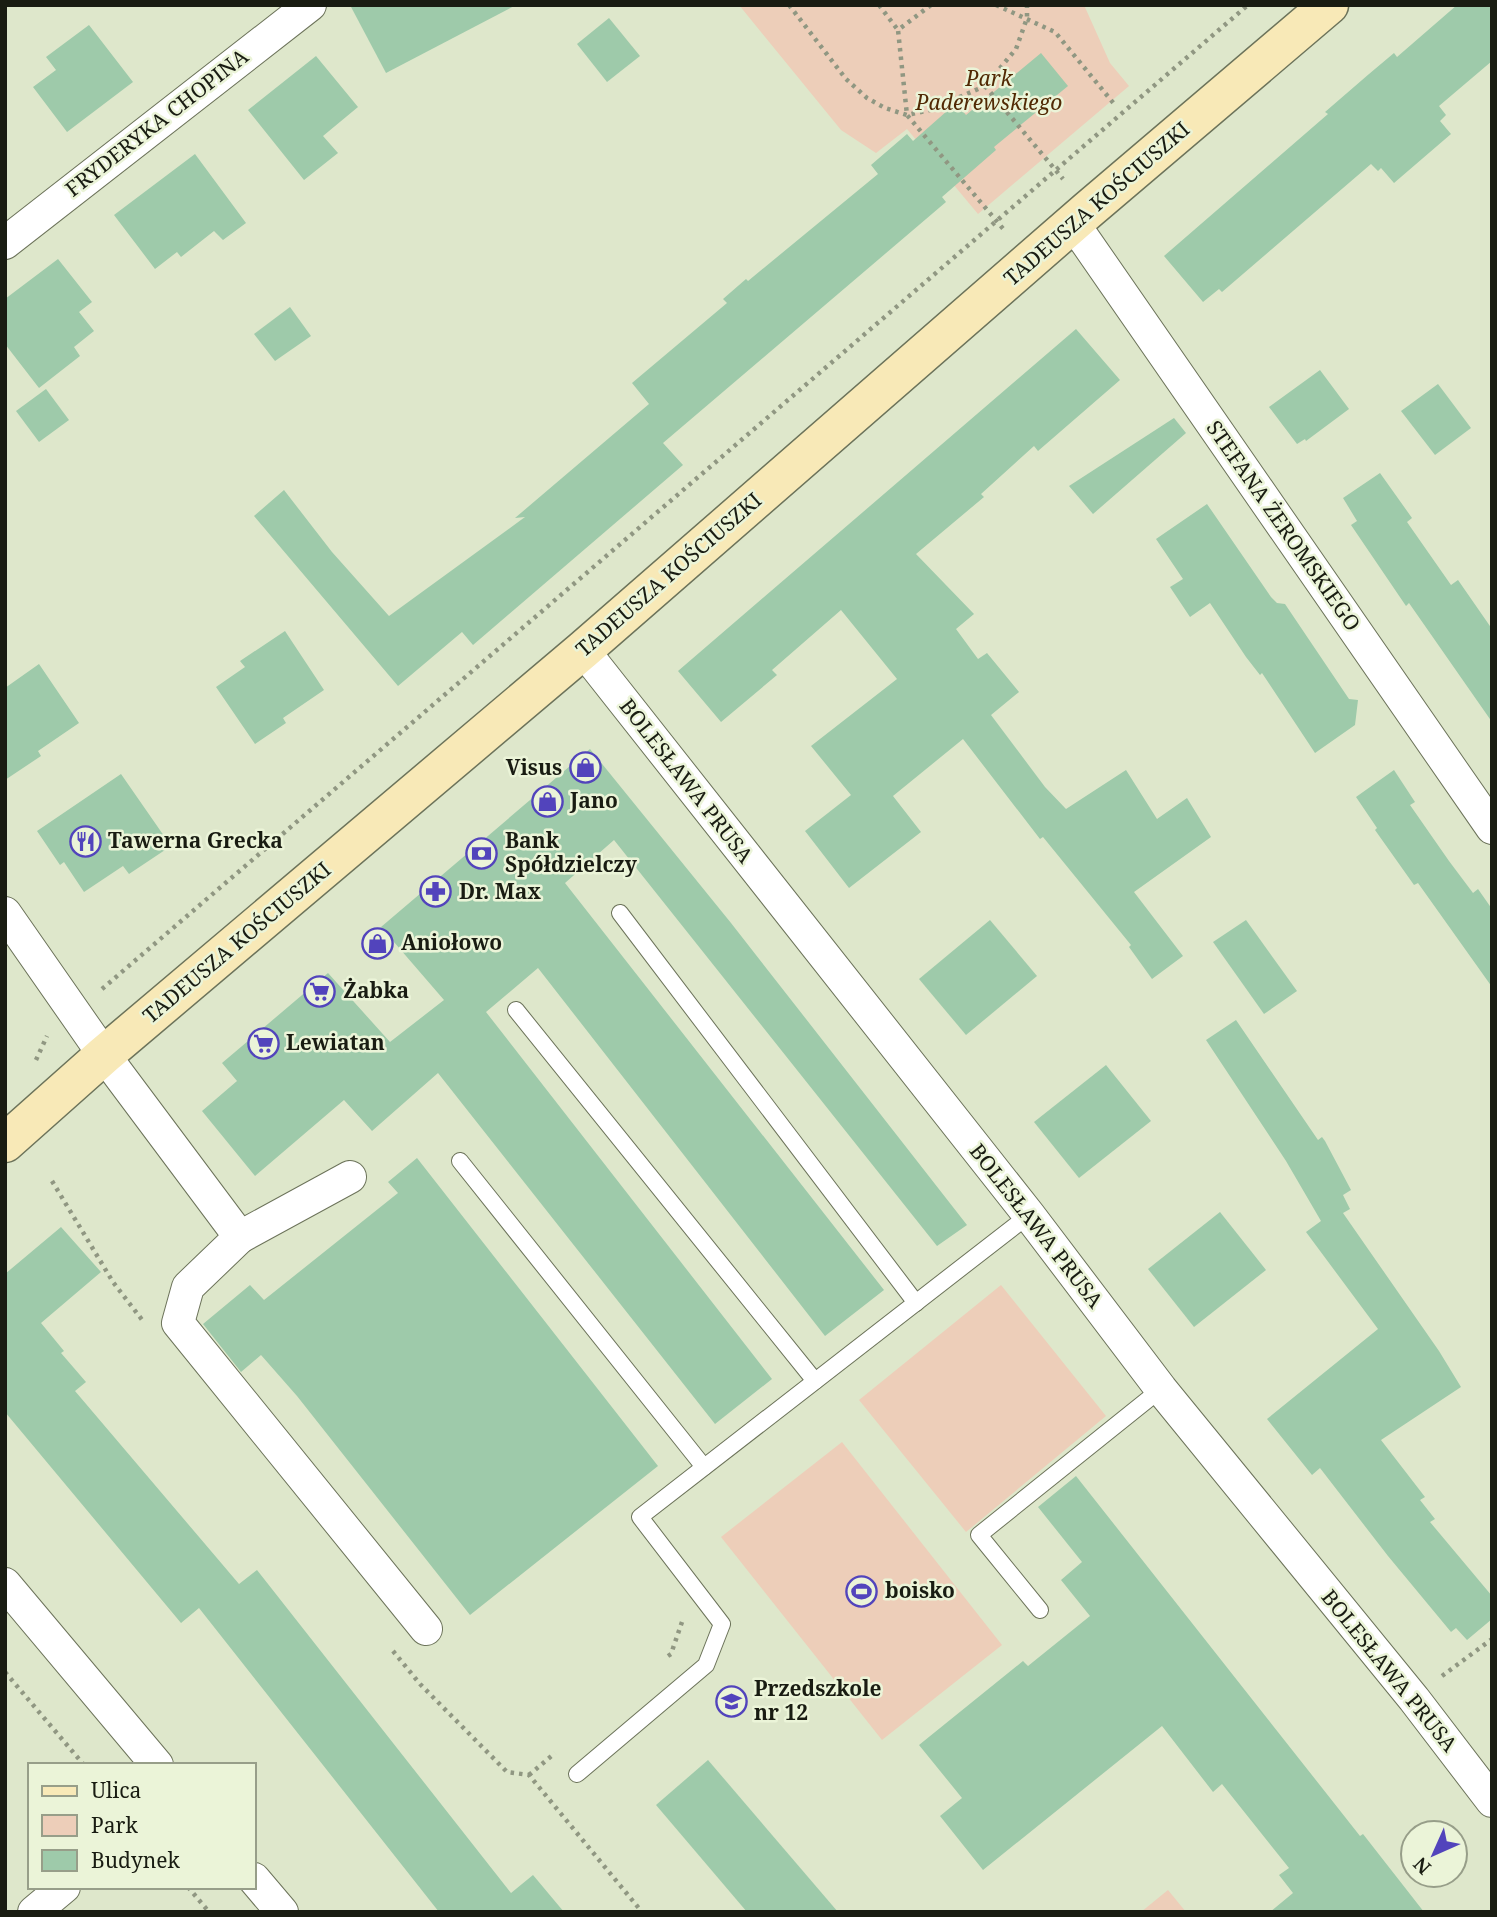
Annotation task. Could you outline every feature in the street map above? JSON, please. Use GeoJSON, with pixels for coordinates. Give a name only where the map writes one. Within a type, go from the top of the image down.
{"type":"FeatureCollection","features":[{"type":"Feature","properties":{"kind":"street","name":"FRYDERYKA CHOPINA"},"geometry":{"type":"LineString","coordinates":[[5,243],[310,5]]}},
{"type":"Feature","properties":{"kind":"street","name":"TADEUSZA KOŚCIUSZKI"},"geometry":{"type":"LineString","coordinates":[[5,1143],[104,1055],[583,650],[1329,5]]}},
{"type":"Feature","properties":{"kind":"street","name":"STEFANA ŻEROMSKIEGO"},"geometry":{"type":"LineString","coordinates":[[1081,217],[1492,828]]}},
{"type":"Feature","properties":{"kind":"street","name":"BOLESŁAWA PRUSA"},"geometry":{"type":"LineString","coordinates":[[583,650],[1029,1215],[1161,1389],[1414,1699],[1492,1801]]}},
{"type":"Feature","properties":{"kind":"street"},"geometry":{"type":"LineString","coordinates":[[5,913],[104,1055],[240,1237]]}},
{"type":"Feature","properties":{"kind":"street"},"geometry":{"type":"LineString","coordinates":[[350,1177],[240,1237],[188,1287],[178,1323],[426,1629]]}},
{"type":"Feature","properties":{"kind":"street"},"geometry":{"type":"LineString","coordinates":[[5,1584],[155,1763]]}},
{"type":"Feature","properties":{"kind":"street"},"geometry":{"type":"LineString","coordinates":[[256,1881],[282,1912]]}},
{"type":"Feature","properties":{"kind":"street"},"geometry":{"type":"LineString","coordinates":[[34,1912],[62,1889]]}},
{"type":"Feature","properties":{"kind":"lane"},"geometry":{"type":"LineString","coordinates":[[620,913],[916,1303]]}},
{"type":"Feature","properties":{"kind":"lane"},"geometry":{"type":"LineString","coordinates":[[516,1010],[815,1381]]}},
{"type":"Feature","properties":{"kind":"lane"},"geometry":{"type":"LineString","coordinates":[[460,1161],[704,1467]]}},
{"type":"Feature","properties":{"kind":"lane"},"geometry":{"type":"LineString","coordinates":[[577,1773],[706,1665],[722,1624],[640,1517],[1029,1215]]}},
{"type":"Feature","properties":{"kind":"lane"},"geometry":{"type":"LineString","coordinates":[[1040,1609],[979,1535],[1161,1389]]}},
{"type":"Feature","properties":{"kind":"path"},"geometry":{"type":"LineString","coordinates":[[789,5],[846,79],[867,98],[885,108],[907,115],[930,110],[985,86],[1016,49],[1027,18],[1027,5]]}},
{"type":"Feature","properties":{"kind":"path"},"geometry":{"type":"LineString","coordinates":[[879,5],[898,30],[907,115],[1031,261]]}},
{"type":"Feature","properties":{"kind":"path"},"geometry":{"type":"LineString","coordinates":[[898,30],[931,5]]}},
{"type":"Feature","properties":{"kind":"path"},"geometry":{"type":"LineString","coordinates":[[996,5],[1055,32],[1115,104]]}},
{"type":"Feature","properties":{"kind":"path"},"geometry":{"type":"LineString","coordinates":[[33,1068],[47,1036],[1248,5]]}},
{"type":"Feature","properties":{"kind":"path"},"geometry":{"type":"LineString","coordinates":[[985,86],[1056,170],[1081,217]]}},
{"type":"Feature","properties":{"kind":"path"},"geometry":{"type":"LineString","coordinates":[[661,1662],[671,1654],[694,1587]]}},
{"type":"Feature","properties":{"kind":"path"},"geometry":{"type":"LineString","coordinates":[[1469,1655],[1492,1639]]}},
{"type":"Feature","properties":{"kind":"path"},"geometry":{"type":"LineString","coordinates":[[5,1672],[82,1763]]}},
{"type":"Feature","properties":{"kind":"path"},"geometry":{"type":"LineString","coordinates":[[529,1775],[558,1751]]}},
{"type":"Feature","properties":{"kind":"path"},"geometry":{"type":"LineString","coordinates":[[190,1889],[209,1912]]}},
{"type":"Feature","properties":{"kind":"green space","name":"Park Paderewskiego"},"geometry":{"type":"Polygon","coordinates":[[[739,5],[1084,5],[1110,63],[1129,86],[978,214],[907,129],[876,153],[841,130],[739,5]]]}},
{"type":"Feature","properties":{"kind":"green space"},"geometry":{"type":"Polygon","coordinates":[[[1001,1285],[1106,1416],[966,1532],[859,1400],[1001,1285]]]}},
{"type":"Feature","properties":{"kind":"green space","name":"boisko"},"geometry":{"type":"Polygon","coordinates":[[[842,1442],[1002,1645],[882,1740],[721,1537],[842,1442]]]}},
{"type":"Feature","properties":{"kind":"green space"},"geometry":{"type":"Polygon","coordinates":[[[1168,1890],[1186,1912],[1141,1912],[1168,1890]]]}},
{"type":"Feature","properties":{"kind":"building"},"geometry":{"type":"Polygon","coordinates":[[[350,5],[516,5],[386,73],[350,5]]]}},
{"type":"Feature","properties":{"kind":"building"},"geometry":{"type":"Polygon","coordinates":[[[1457,5],[1492,5],[1492,61],[1439,106],[1446,115],[1440,121],[1451,134],[1394,183],[1381,168],[1378,171],[1371,164],[1222,292],[1219,289],[1203,302],[1164,256],[1328,114],[1325,112],[1369,74],[1394,53],[1397,57],[1457,5]]]}},
{"type":"Feature","properties":{"kind":"building"},"geometry":{"type":"Polygon","coordinates":[[[609,18],[640,56],[607,82],[577,44],[609,18]]]}},
{"type":"Feature","properties":{"kind":"building"},"geometry":{"type":"Polygon","coordinates":[[[89,25],[133,82],[67,132],[33,87],[56,70],[46,57],[89,25]]]}},
{"type":"Feature","properties":{"kind":"building"},"geometry":{"type":"Polygon","coordinates":[[[1041,53],[1068,86],[994,147],[996,150],[942,197],[946,202],[663,443],[683,465],[473,645],[462,632],[398,686],[254,516],[284,490],[332,552],[389,616],[525,517],[515,518],[649,404],[632,383],[727,303],[723,299],[746,279],[748,281],[878,174],[871,165],[907,134],[913,141],[956,103],[966,115],[1041,53]]]}},
{"type":"Feature","properties":{"kind":"building"},"geometry":{"type":"Polygon","coordinates":[[[316,56],[358,107],[323,136],[338,153],[304,180],[248,110],[316,56]]]}},
{"type":"Feature","properties":{"kind":"building"},"geometry":{"type":"Polygon","coordinates":[[[195,154],[246,223],[223,240],[214,231],[181,257],[177,252],[155,269],[114,215],[195,154]]]}},
{"type":"Feature","properties":{"kind":"building"},"geometry":{"type":"Polygon","coordinates":[[[58,259],[92,302],[79,312],[94,331],[74,347],[80,356],[39,388],[5,344],[5,299],[58,259]]]}},
{"type":"Feature","properties":{"kind":"building"},"geometry":{"type":"Polygon","coordinates":[[[290,307],[311,336],[275,361],[254,334],[290,307]]]}},
{"type":"Feature","properties":{"kind":"building"},"geometry":{"type":"Polygon","coordinates":[[[1076,329],[1120,380],[1038,451],[1034,446],[981,494],[984,497],[916,554],[974,614],[956,629],[978,659],[987,653],[1019,692],[991,715],[1045,787],[1066,809],[1126,770],[1157,819],[1187,798],[1211,837],[1134,892],[1183,956],[1152,979],[1129,947],[1131,945],[1043,837],[1040,839],[963,739],[893,796],[921,832],[849,888],[805,831],[851,795],[811,746],[897,679],[841,610],[772,670],[777,675],[721,722],[678,671],[1076,329]]]}},
{"type":"Feature","properties":{"kind":"building"},"geometry":{"type":"Polygon","coordinates":[[[1320,370],[1349,409],[1306,441],[1305,439],[1297,444],[1269,407],[1320,370]]]}},
{"type":"Feature","properties":{"kind":"building"},"geometry":{"type":"Polygon","coordinates":[[[1438,384],[1471,428],[1435,455],[1401,411],[1438,384]]]}},
{"type":"Feature","properties":{"kind":"building"},"geometry":{"type":"Polygon","coordinates":[[[46,389],[69,420],[39,442],[16,411],[46,389]]]}},
{"type":"Feature","properties":{"kind":"building"},"geometry":{"type":"Polygon","coordinates":[[[1174,418],[1186,433],[1093,514],[1069,486],[1174,418]]]}},
{"type":"Feature","properties":{"kind":"building"},"geometry":{"type":"Polygon","coordinates":[[[1380,473],[1412,518],[1407,522],[1451,585],[1458,580],[1492,629],[1492,722],[1409,603],[1406,606],[1351,525],[1357,521],[1343,498],[1380,473]]]}},
{"type":"Feature","properties":{"kind":"building"},"geometry":{"type":"Polygon","coordinates":[[[1207,504],[1271,597],[1277,603],[1285,604],[1349,699],[1358,700],[1355,725],[1315,753],[1262,673],[1260,675],[1246,657],[1210,603],[1190,617],[1170,587],[1183,579],[1156,539],[1207,504]]]}},
{"type":"Feature","properties":{"kind":"building"},"geometry":{"type":"Polygon","coordinates":[[[285,631],[324,690],[283,718],[286,723],[255,744],[216,687],[245,667],[240,661],[285,631]]]}},
{"type":"Feature","properties":{"kind":"building"},"geometry":{"type":"Polygon","coordinates":[[[39,664],[79,723],[38,751],[41,756],[5,780],[5,688],[39,664]]]}},
{"type":"Feature","properties":{"kind":"building"},"geometry":{"type":"Polygon","coordinates":[[[590,749],[731,923],[967,1225],[937,1246],[614,840],[565,883],[884,1290],[825,1336],[538,968],[486,1012],[772,1379],[715,1424],[438,1073],[372,1131],[344,1100],[255,1176],[202,1111],[237,1081],[222,1063],[328,973],[390,1042],[444,1000],[381,927],[590,749]]]}},
{"type":"Feature","properties":{"kind":"building"},"geometry":{"type":"Polygon","coordinates":[[[1394,770],[1415,802],[1410,805],[1449,861],[1473,893],[1478,889],[1492,909],[1492,987],[1418,883],[1414,885],[1375,830],[1377,828],[1356,797],[1394,770]]]}},
{"type":"Feature","properties":{"kind":"building"},"geometry":{"type":"Polygon","coordinates":[[[121,774],[171,846],[129,874],[123,866],[84,892],[64,862],[60,865],[37,831],[121,774]]]}},
{"type":"Feature","properties":{"kind":"building"},"geometry":{"type":"Polygon","coordinates":[[[990,920],[1037,976],[966,1035],[919,979],[990,920]]]}},
{"type":"Feature","properties":{"kind":"building"},"geometry":{"type":"Polygon","coordinates":[[[1246,920],[1297,991],[1264,1014],[1213,942],[1246,920]]]}},
{"type":"Feature","properties":{"kind":"building"},"geometry":{"type":"Polygon","coordinates":[[[1236,1020],[1318,1140],[1322,1137],[1325,1141],[1351,1190],[1343,1195],[1350,1209],[1343,1213],[1461,1387],[1381,1440],[1425,1497],[1420,1500],[1435,1519],[1430,1522],[1492,1596],[1492,1619],[1467,1640],[1456,1628],[1451,1632],[1320,1468],[1312,1475],[1267,1419],[1378,1329],[1306,1232],[1321,1221],[1286,1161],[1206,1040],[1236,1020]]]}},
{"type":"Feature","properties":{"kind":"building"},"geometry":{"type":"Polygon","coordinates":[[[1106,1065],[1151,1121],[1079,1178],[1034,1122],[1106,1065]]]}},
{"type":"Feature","properties":{"kind":"building"},"geometry":{"type":"Polygon","coordinates":[[[417,1158],[658,1466],[470,1615],[297,1396],[261,1355],[241,1372],[203,1324],[250,1285],[264,1300],[398,1193],[388,1182],[417,1158]]]}},
{"type":"Feature","properties":{"kind":"building"},"geometry":{"type":"Polygon","coordinates":[[[1220,1212],[1266,1270],[1194,1327],[1148,1269],[1220,1212]]]}},
{"type":"Feature","properties":{"kind":"building"},"geometry":{"type":"Polygon","coordinates":[[[61,1227],[101,1272],[41,1323],[64,1351],[61,1353],[86,1382],[75,1391],[239,1584],[257,1570],[511,1893],[533,1875],[564,1912],[439,1912],[199,1608],[181,1623],[5,1412],[5,1274],[61,1227]]]}},
{"type":"Feature","properties":{"kind":"building"},"geometry":{"type":"Polygon","coordinates":[[[1076,1476],[1360,1836],[1363,1834],[1399,1880],[1399,1889],[1406,1889],[1424,1912],[1270,1912],[1293,1893],[1279,1875],[1289,1868],[1222,1784],[1213,1792],[1162,1726],[983,1870],[940,1816],[962,1798],[919,1745],[1023,1661],[1028,1666],[1090,1616],[1061,1580],[1082,1562],[1038,1507],[1076,1476]]]}},
{"type":"Feature","properties":{"kind":"building"},"geometry":{"type":"Polygon","coordinates":[[[708,1760],[838,1912],[747,1912],[656,1805],[708,1760]]]}},
{"type":"Feature","properties":{"kind":"place","name":"Visus"},"geometry":{"type":"Point","coordinates":[585,768]}},
{"type":"Feature","properties":{"kind":"place","name":"Jano"},"geometry":{"type":"Point","coordinates":[547,801]}},
{"type":"Feature","properties":{"kind":"place","name":"Tawerna Grecka"},"geometry":{"type":"Point","coordinates":[85,841]}},
{"type":"Feature","properties":{"kind":"place","name":"Bank Spółdzielczy"},"geometry":{"type":"Point","coordinates":[482,853]}},
{"type":"Feature","properties":{"kind":"place","name":"Dr. Max"},"geometry":{"type":"Point","coordinates":[436,892]}},
{"type":"Feature","properties":{"kind":"place","name":"Aniołowo"},"geometry":{"type":"Point","coordinates":[378,943]}},
{"type":"Feature","properties":{"kind":"place","name":"Żabka"},"geometry":{"type":"Point","coordinates":[320,991]}},
{"type":"Feature","properties":{"kind":"place","name":"Lewiatan"},"geometry":{"type":"Point","coordinates":[263,1043]}},
{"type":"Feature","properties":{"kind":"place","name":"boisko"},"geometry":{"type":"Point","coordinates":[862,1591]}},
{"type":"Feature","properties":{"kind":"place","name":"Przedszkole nr 12"},"geometry":{"type":"Point","coordinates":[731,1701]}}]}
